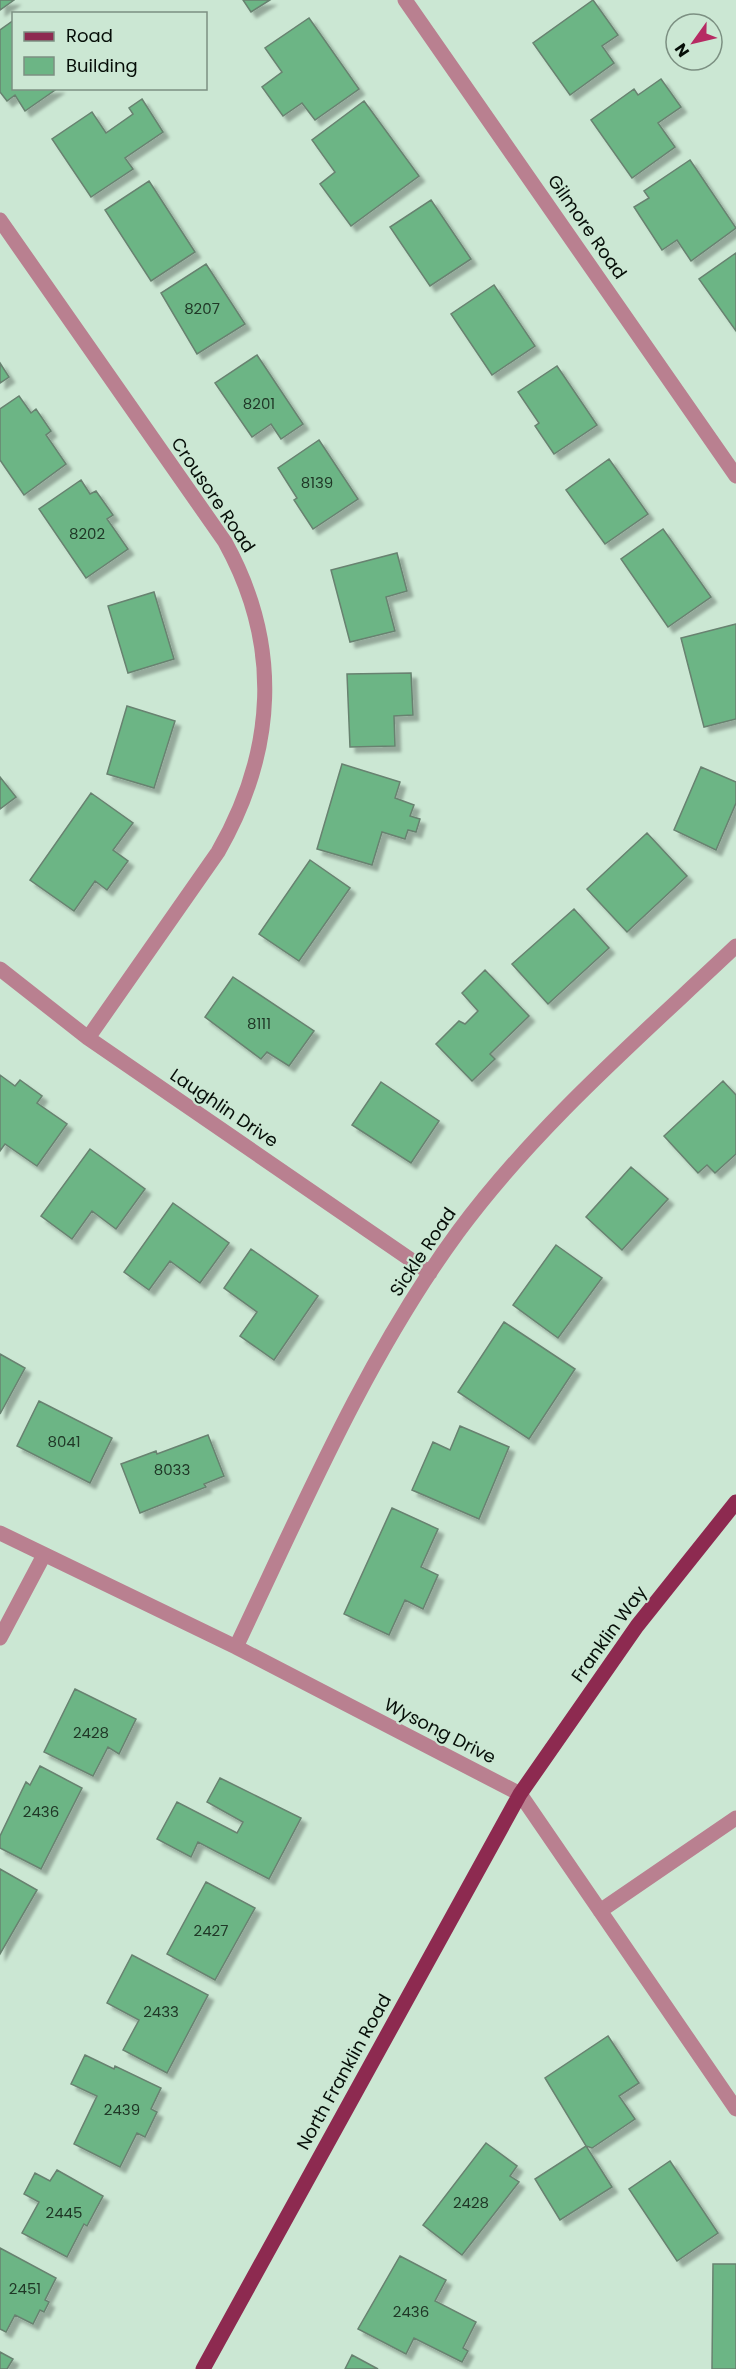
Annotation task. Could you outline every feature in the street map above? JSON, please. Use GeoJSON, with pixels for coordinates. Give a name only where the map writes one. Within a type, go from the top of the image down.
{"type":"FeatureCollection","features":[{"type":"Feature","properties":{"kind":"main road","name":"Franklin Way"},"geometry":{"type":"LineString","coordinates":[[520,1794],[630,1636],[736,1502]]}},
{"type":"Feature","properties":{"kind":"main road","name":"North Franklin Road"},"geometry":{"type":"LineString","coordinates":[[203,2369],[520,1794]]}},
{"type":"Feature","properties":{"kind":"street","name":"Gilmore Road"},"geometry":{"type":"LineString","coordinates":[[405,0],[736,476]]}},
{"type":"Feature","properties":{"kind":"street","name":"Crousore Road"},"geometry":{"type":"LineString","coordinates":[[0,220],[225,542],[250,596],[263,655],[265,707],[258,757],[235,822],[218,852],[88,1038]]}},
{"type":"Feature","properties":{"kind":"street","name":"Sickle Road"},"geometry":{"type":"LineString","coordinates":[[236,1647],[344,1423],[430,1273],[491,1191],[541,1134],[736,946]]}},
{"type":"Feature","properties":{"kind":"street","name":"Laughlin Drive"},"geometry":{"type":"LineString","coordinates":[[0,969],[88,1038],[430,1273]]}},
{"type":"Feature","properties":{"kind":"street","name":"Wysong Drive"},"geometry":{"type":"LineString","coordinates":[[0,1533],[236,1647],[520,1794],[736,2109]]}},
{"type":"Feature","properties":{"kind":"street"},"geometry":{"type":"LineString","coordinates":[[0,1638],[44,1555]]}},
{"type":"Feature","properties":{"kind":"street"},"geometry":{"type":"LineString","coordinates":[[600,1911],[736,1818]]}},
{"type":"Feature","properties":{"kind":"building"},"geometry":{"type":"Polygon","coordinates":[[[0,0],[14,0],[0,10],[0,0]]]}},
{"type":"Feature","properties":{"kind":"building"},"geometry":{"type":"Polygon","coordinates":[[[243,0],[270,0],[251,12],[243,0]]]}},
{"type":"Feature","properties":{"kind":"building"},"geometry":{"type":"Polygon","coordinates":[[[593,0],[618,35],[602,46],[614,63],[570,95],[533,43],[593,0]]]}},
{"type":"Feature","properties":{"kind":"building"},"geometry":{"type":"Polygon","coordinates":[[[309,18],[359,89],[315,120],[302,103],[283,116],[262,87],[282,72],[265,48],[309,18]]]}},
{"type":"Feature","properties":{"kind":"building"},"geometry":{"type":"Polygon","coordinates":[[[12,21],[12,90],[55,90],[25,111],[15,95],[7,101],[0,92],[0,30],[12,21]]]}},
{"type":"Feature","properties":{"kind":"building"},"geometry":{"type":"Polygon","coordinates":[[[661,79],[681,107],[658,123],[675,147],[632,178],[591,120],[634,89],[638,95],[661,79]]]}},
{"type":"Feature","properties":{"kind":"building"},"geometry":{"type":"Polygon","coordinates":[[[142,99],[163,132],[125,158],[133,169],[91,197],[52,139],[92,112],[106,133],[133,114],[129,108],[142,99]]]}},
{"type":"Feature","properties":{"kind":"building"},"geometry":{"type":"Polygon","coordinates":[[[364,101],[419,176],[351,226],[320,184],[335,172],[312,140],[364,101]]]}},
{"type":"Feature","properties":{"kind":"building"},"geometry":{"type":"Polygon","coordinates":[[[690,160],[736,228],[691,261],[677,240],[662,250],[634,207],[649,198],[644,191],[690,160]]]}},
{"type":"Feature","properties":{"kind":"building"},"geometry":{"type":"Polygon","coordinates":[[[149,181],[195,252],[151,281],[105,210],[149,181]]]}},
{"type":"Feature","properties":{"kind":"building"},"geometry":{"type":"Polygon","coordinates":[[[431,200],[471,259],[430,286],[390,227],[431,200]]]}},
{"type":"Feature","properties":{"kind":"building"},"geometry":{"type":"Polygon","coordinates":[[[736,253],[736,331],[699,279],[736,253]]]}},
{"type":"Feature","properties":{"kind":"building"},"geometry":{"type":"Polygon","coordinates":[[[206,264],[245,324],[197,354],[161,293],[206,264]]]}},
{"type":"Feature","properties":{"kind":"building"},"geometry":{"type":"Polygon","coordinates":[[[494,285],[535,346],[492,375],[451,314],[494,285]]]}},
{"type":"Feature","properties":{"kind":"building"},"geometry":{"type":"Polygon","coordinates":[[[257,355],[303,424],[281,439],[271,424],[252,437],[215,383],[257,355]]]}},
{"type":"Feature","properties":{"kind":"building"},"geometry":{"type":"Polygon","coordinates":[[[0,363],[9,377],[0,383],[0,363]]]}},
{"type":"Feature","properties":{"kind":"building"},"geometry":{"type":"Polygon","coordinates":[[[557,366],[597,425],[554,454],[535,426],[539,423],[518,392],[557,366]]]}},
{"type":"Feature","properties":{"kind":"building"},"geometry":{"type":"Polygon","coordinates":[[[19,396],[31,413],[36,409],[51,431],[46,435],[66,464],[24,495],[0,460],[0,409],[19,396]]]}},
{"type":"Feature","properties":{"kind":"building"},"geometry":{"type":"Polygon","coordinates":[[[319,440],[358,499],[313,529],[294,500],[297,498],[278,468],[319,440]]]}},
{"type":"Feature","properties":{"kind":"building"},"geometry":{"type":"Polygon","coordinates":[[[609,459],[648,514],[605,544],[566,490],[609,459]]]}},
{"type":"Feature","properties":{"kind":"building"},"geometry":{"type":"Polygon","coordinates":[[[81,480],[90,494],[96,491],[113,515],[107,519],[128,549],[86,578],[39,509],[81,480]]]}},
{"type":"Feature","properties":{"kind":"building"},"geometry":{"type":"Polygon","coordinates":[[[663,529],[711,597],[668,627],[621,559],[663,529]]]}},
{"type":"Feature","properties":{"kind":"building"},"geometry":{"type":"Polygon","coordinates":[[[397,553],[407,591],[386,597],[395,631],[350,642],[331,570],[397,553]]]}},
{"type":"Feature","properties":{"kind":"building"},"geometry":{"type":"Polygon","coordinates":[[[154,592],[174,659],[128,673],[108,606],[154,592]]]}},
{"type":"Feature","properties":{"kind":"building"},"geometry":{"type":"Polygon","coordinates":[[[736,624],[736,719],[704,727],[681,638],[736,624]]]}},
{"type":"Feature","properties":{"kind":"building"},"geometry":{"type":"Polygon","coordinates":[[[411,673],[413,715],[394,716],[395,746],[350,747],[347,674],[411,673]]]}},
{"type":"Feature","properties":{"kind":"building"},"geometry":{"type":"Polygon","coordinates":[[[127,706],[175,721],[154,788],[107,774],[127,706]]]}},
{"type":"Feature","properties":{"kind":"building"},"geometry":{"type":"Polygon","coordinates":[[[342,764],[400,782],[395,798],[414,805],[410,816],[420,819],[416,832],[408,830],[405,839],[382,832],[372,865],[317,849],[342,764]]]}},
{"type":"Feature","properties":{"kind":"building"},"geometry":{"type":"Polygon","coordinates":[[[701,767],[736,782],[736,803],[716,850],[674,830],[701,767]]]}},
{"type":"Feature","properties":{"kind":"building"},"geometry":{"type":"Polygon","coordinates":[[[0,777],[16,797],[0,809],[0,777]]]}},
{"type":"Feature","properties":{"kind":"building"},"geometry":{"type":"Polygon","coordinates":[[[91,793],[133,823],[113,850],[128,861],[107,890],[95,881],[74,911],[30,880],[91,793]]]}},
{"type":"Feature","properties":{"kind":"building"},"geometry":{"type":"Polygon","coordinates":[[[647,833],[687,876],[627,932],[587,889],[647,833]]]}},
{"type":"Feature","properties":{"kind":"building"},"geometry":{"type":"Polygon","coordinates":[[[310,860],[350,888],[299,961],[259,934],[310,860]]]}},
{"type":"Feature","properties":{"kind":"building"},"geometry":{"type":"Polygon","coordinates":[[[574,909],[609,948],[548,1004],[512,964],[574,909]]]}},
{"type":"Feature","properties":{"kind":"building"},"geometry":{"type":"Polygon","coordinates":[[[485,970],[529,1016],[490,1054],[495,1059],[472,1081],[436,1044],[459,1021],[465,1024],[478,1011],[462,993],[485,970]]]}},
{"type":"Feature","properties":{"kind":"building"},"geometry":{"type":"Polygon","coordinates":[[[233,977],[314,1031],[289,1066],[267,1052],[261,1059],[205,1017],[233,977]]]}},
{"type":"Feature","properties":{"kind":"building"},"geometry":{"type":"Polygon","coordinates":[[[0,1075],[15,1086],[20,1080],[42,1096],[37,1103],[67,1124],[37,1166],[5,1144],[0,1151],[0,1075]]]}},
{"type":"Feature","properties":{"kind":"building"},"geometry":{"type":"Polygon","coordinates":[[[723,1081],[736,1095],[736,1154],[715,1173],[707,1165],[698,1173],[664,1136],[723,1081]]]}},
{"type":"Feature","properties":{"kind":"building"},"geometry":{"type":"Polygon","coordinates":[[[381,1082],[439,1121],[411,1163],[352,1125],[381,1082]]]}},
{"type":"Feature","properties":{"kind":"building"},"geometry":{"type":"Polygon","coordinates":[[[90,1149],[145,1189],[116,1229],[92,1211],[72,1239],[41,1216],[90,1149]]]}},
{"type":"Feature","properties":{"kind":"building"},"geometry":{"type":"Polygon","coordinates":[[[631,1167],[668,1199],[622,1250],[586,1217],[631,1167]]]}},
{"type":"Feature","properties":{"kind":"building"},"geometry":{"type":"Polygon","coordinates":[[[173,1203],[229,1243],[200,1283],[170,1261],[149,1290],[124,1272],[173,1203]]]}},
{"type":"Feature","properties":{"kind":"building"},"geometry":{"type":"Polygon","coordinates":[[[556,1245],[602,1278],[558,1338],[513,1305],[556,1245]]]}},
{"type":"Feature","properties":{"kind":"building"},"geometry":{"type":"Polygon","coordinates":[[[251,1249],[318,1296],[274,1360],[240,1336],[257,1312],[224,1288],[251,1249]]]}},
{"type":"Feature","properties":{"kind":"building"},"geometry":{"type":"Polygon","coordinates":[[[504,1322],[575,1369],[529,1439],[458,1392],[504,1322]]]}},
{"type":"Feature","properties":{"kind":"building"},"geometry":{"type":"Polygon","coordinates":[[[0,1354],[25,1368],[0,1414],[0,1354]]]}},
{"type":"Feature","properties":{"kind":"building"},"geometry":{"type":"Polygon","coordinates":[[[39,1401],[112,1438],[90,1483],[17,1446],[39,1401]]]}},
{"type":"Feature","properties":{"kind":"building"},"geometry":{"type":"Polygon","coordinates":[[[460,1426],[509,1447],[479,1519],[412,1490],[433,1442],[450,1450],[460,1426]]]}},
{"type":"Feature","properties":{"kind":"building"},"geometry":{"type":"Polygon","coordinates":[[[208,1435],[224,1476],[204,1484],[206,1487],[140,1513],[121,1464],[156,1451],[157,1454],[208,1435]]]}},
{"type":"Feature","properties":{"kind":"building"},"geometry":{"type":"Polygon","coordinates":[[[392,1508],[438,1529],[421,1567],[438,1575],[423,1609],[405,1600],[389,1635],[344,1614],[392,1508]]]}},
{"type":"Feature","properties":{"kind":"building"},"geometry":{"type":"Polygon","coordinates":[[[75,1689],[136,1719],[119,1754],[108,1747],[93,1776],[44,1752],[75,1689]]]}},
{"type":"Feature","properties":{"kind":"building"},"geometry":{"type":"Polygon","coordinates":[[[40,1766],[82,1788],[41,1869],[0,1848],[0,1836],[26,1782],[30,1785],[40,1766]]]}},
{"type":"Feature","properties":{"kind":"building"},"geometry":{"type":"Polygon","coordinates":[[[220,1778],[301,1818],[269,1879],[198,1842],[191,1857],[157,1839],[177,1802],[237,1833],[243,1822],[207,1802],[220,1778]]]}},
{"type":"Feature","properties":{"kind":"building"},"geometry":{"type":"Polygon","coordinates":[[[0,1869],[37,1890],[0,1954],[0,1869]]]}},
{"type":"Feature","properties":{"kind":"building"},"geometry":{"type":"Polygon","coordinates":[[[206,1882],[255,1908],[215,1980],[167,1954],[206,1882]]]}},
{"type":"Feature","properties":{"kind":"building"},"geometry":{"type":"Polygon","coordinates":[[[132,1955],[208,1995],[167,2073],[123,2050],[139,2020],[107,2003],[132,1955]]]}},
{"type":"Feature","properties":{"kind":"building"},"geometry":{"type":"Polygon","coordinates":[[[608,2036],[639,2083],[619,2096],[635,2119],[592,2148],[586,2146],[545,2078],[608,2036]]]}},
{"type":"Feature","properties":{"kind":"building"},"geometry":{"type":"Polygon","coordinates":[[[85,2055],[114,2069],[115,2066],[161,2088],[151,2109],[157,2112],[145,2137],[137,2133],[120,2167],[74,2144],[97,2096],[71,2084],[85,2055]]]}},
{"type":"Feature","properties":{"kind":"building"},"geometry":{"type":"Polygon","coordinates":[[[486,2143],[517,2166],[510,2176],[519,2182],[462,2255],[423,2225],[486,2143]]]}},
{"type":"Feature","properties":{"kind":"building"},"geometry":{"type":"Polygon","coordinates":[[[586,2146],[612,2187],[560,2220],[535,2179],[586,2146]]]}},
{"type":"Feature","properties":{"kind":"building"},"geometry":{"type":"Polygon","coordinates":[[[670,2161],[718,2233],[677,2261],[629,2189],[670,2161]]]}},
{"type":"Feature","properties":{"kind":"building"},"geometry":{"type":"Polygon","coordinates":[[[57,2170],[103,2196],[87,2226],[84,2224],[67,2257],[22,2233],[39,2202],[24,2194],[35,2173],[50,2181],[57,2170]]]}},
{"type":"Feature","properties":{"kind":"building"},"geometry":{"type":"Polygon","coordinates":[[[0,2248],[56,2278],[45,2300],[49,2302],[44,2312],[40,2310],[33,2324],[15,2315],[6,2332],[0,2329],[0,2248]]]}},
{"type":"Feature","properties":{"kind":"building"},"geometry":{"type":"Polygon","coordinates":[[[400,2256],[446,2280],[435,2301],[476,2322],[463,2348],[468,2351],[462,2362],[414,2338],[406,2354],[358,2329],[400,2256]]]}},
{"type":"Feature","properties":{"kind":"building"},"geometry":{"type":"Polygon","coordinates":[[[713,2264],[736,2264],[736,2369],[712,2369],[713,2264]]]}},
{"type":"Feature","properties":{"kind":"building"},"geometry":{"type":"Polygon","coordinates":[[[0,2352],[13,2359],[7,2369],[0,2369],[0,2352]]]}},
{"type":"Feature","properties":{"kind":"building"},"geometry":{"type":"Polygon","coordinates":[[[352,2355],[378,2369],[345,2369],[352,2355]]]}}]}
